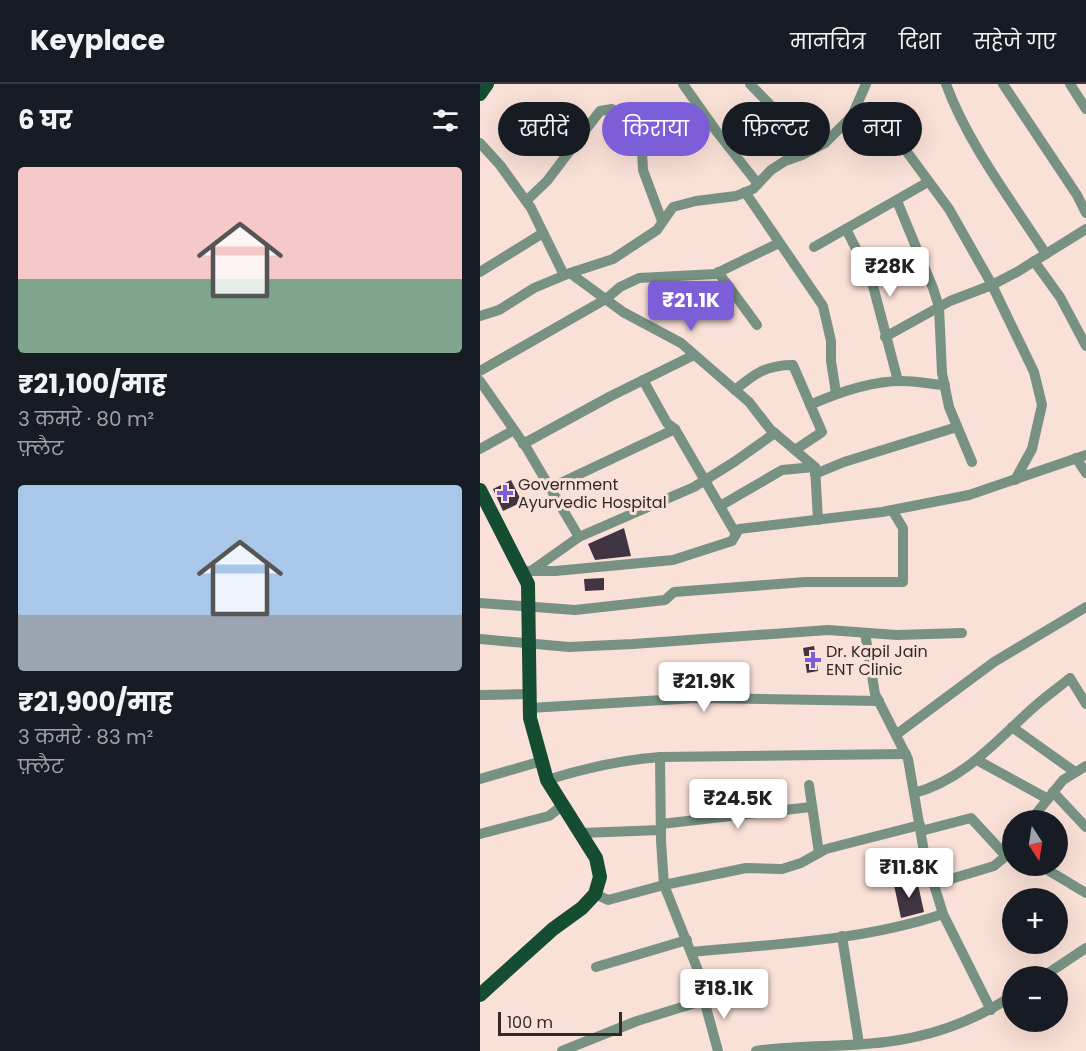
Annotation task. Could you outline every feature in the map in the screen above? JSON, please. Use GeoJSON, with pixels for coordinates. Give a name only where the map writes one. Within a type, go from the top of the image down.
{"type":"FeatureCollection","features":[{"type":"Feature","properties":{"kind":"main road"},"geometry":{"type":"LineString","coordinates":[[480,94],[486,84]]}},
{"type":"Feature","properties":{"kind":"main road"},"geometry":{"type":"LineString","coordinates":[[480,490],[526,571],[529,608],[530,718],[542,761],[548,780],[596,858],[600,877],[595,894],[582,908],[554,929],[480,994]]}},
{"type":"Feature","properties":{"kind":"street"},"geometry":{"type":"LineString","coordinates":[[683,84],[758,184]]}},
{"type":"Feature","properties":{"kind":"street"},"geometry":{"type":"LineString","coordinates":[[750,84],[768,102]]}},
{"type":"Feature","properties":{"kind":"street"},"geometry":{"type":"LineString","coordinates":[[830,138],[852,116],[866,84]]}},
{"type":"Feature","properties":{"kind":"street"},"geometry":{"type":"LineString","coordinates":[[946,84],[956,110],[1046,254]]}},
{"type":"Feature","properties":{"kind":"street"},"geometry":{"type":"LineString","coordinates":[[1003,84],[1077,195],[1086,213]]}},
{"type":"Feature","properties":{"kind":"street"},"geometry":{"type":"LineString","coordinates":[[1070,84],[1086,109]]}},
{"type":"Feature","properties":{"kind":"street"},"geometry":{"type":"LineString","coordinates":[[526,201],[547,181],[600,111],[612,109],[631,121],[641,134],[643,170],[662,221]]}},
{"type":"Feature","properties":{"kind":"street"},"geometry":{"type":"LineString","coordinates":[[480,143],[500,165],[526,201],[567,274],[623,312],[681,343],[749,402],[775,433],[815,471],[818,520]]}},
{"type":"Feature","properties":{"kind":"street"},"geometry":{"type":"LineString","coordinates":[[480,316],[499,310],[534,288],[613,259],[657,230],[673,207],[696,201],[736,196],[753,189],[771,170],[797,156]]}},
{"type":"Feature","properties":{"kind":"street"},"geometry":{"type":"LineString","coordinates":[[910,156],[949,209],[992,285],[1034,372],[1042,405],[1032,449],[1015,480]]}},
{"type":"Feature","properties":{"kind":"street"},"geometry":{"type":"LineString","coordinates":[[814,247],[928,182]]}},
{"type":"Feature","properties":{"kind":"street"},"geometry":{"type":"LineString","coordinates":[[745,192],[823,306],[831,341],[831,361],[836,393]]}},
{"type":"Feature","properties":{"kind":"street"},"geometry":{"type":"LineString","coordinates":[[897,201],[939,307],[949,407],[972,462]]}},
{"type":"Feature","properties":{"kind":"street"},"geometry":{"type":"LineString","coordinates":[[846,229],[871,278],[898,381]]}},
{"type":"Feature","properties":{"kind":"street"},"geometry":{"type":"LineString","coordinates":[[885,337],[939,307],[992,285],[1086,229]]}},
{"type":"Feature","properties":{"kind":"street"},"geometry":{"type":"LineString","coordinates":[[480,272],[543,233]]}},
{"type":"Feature","properties":{"kind":"street"},"geometry":{"type":"LineString","coordinates":[[480,371],[606,299],[620,287],[639,278],[718,272],[779,243]]}},
{"type":"Feature","properties":{"kind":"street"},"geometry":{"type":"LineString","coordinates":[[1034,261],[1060,297],[1086,346]]}},
{"type":"Feature","properties":{"kind":"street"},"geometry":{"type":"LineString","coordinates":[[718,272],[757,325]]}},
{"type":"Feature","properties":{"kind":"street"},"geometry":{"type":"LineString","coordinates":[[523,444],[694,355]]}},
{"type":"Feature","properties":{"kind":"street"},"geometry":{"type":"LineString","coordinates":[[735,390],[756,372],[780,365],[793,365],[822,432],[795,450]]}},
{"type":"Feature","properties":{"kind":"street"},"geometry":{"type":"LineString","coordinates":[[643,380],[668,423],[675,429],[736,534]]}},
{"type":"Feature","properties":{"kind":"street"},"geometry":{"type":"LineString","coordinates":[[480,381],[523,444],[579,537]]}},
{"type":"Feature","properties":{"kind":"street"},"geometry":{"type":"LineString","coordinates":[[810,405],[836,393],[898,381],[945,385]]}},
{"type":"Feature","properties":{"kind":"street"},"geometry":{"type":"LineString","coordinates":[[720,506],[782,470],[815,471],[957,427]]}},
{"type":"Feature","properties":{"kind":"street"},"geometry":{"type":"LineString","coordinates":[[550,488],[675,429]]}},
{"type":"Feature","properties":{"kind":"street"},"geometry":{"type":"LineString","coordinates":[[480,449],[514,430]]}},
{"type":"Feature","properties":{"kind":"street"},"geometry":{"type":"LineString","coordinates":[[526,571],[579,537],[694,487],[775,433]]}},
{"type":"Feature","properties":{"kind":"street"},"geometry":{"type":"LineString","coordinates":[[526,571],[555,571],[673,560],[732,541],[739,529],[892,510],[969,495],[1081,457],[1086,473]]}},
{"type":"Feature","properties":{"kind":"street"},"geometry":{"type":"LineString","coordinates":[[480,603],[575,610],[665,600],[674,592],[805,582],[903,582],[903,528],[892,510]]}},
{"type":"Feature","properties":{"kind":"street"},"geometry":{"type":"LineString","coordinates":[[897,734],[994,662],[1086,607]]}},
{"type":"Feature","properties":{"kind":"street"},"geometry":{"type":"LineString","coordinates":[[480,639],[569,647],[828,630],[897,635],[962,633]]}},
{"type":"Feature","properties":{"kind":"street"},"geometry":{"type":"LineString","coordinates":[[865,633],[875,694],[908,759],[924,852],[943,914],[991,1010]]}},
{"type":"Feature","properties":{"kind":"street"},"geometry":{"type":"LineString","coordinates":[[914,794],[933,789],[976,760],[1035,705],[1070,678],[1086,704]]}},
{"type":"Feature","properties":{"kind":"street"},"geometry":{"type":"LineString","coordinates":[[480,695],[529,701],[696,698],[879,701]]}},
{"type":"Feature","properties":{"kind":"street"},"geometry":{"type":"LineString","coordinates":[[1012,728],[1082,770]]}},
{"type":"Feature","properties":{"kind":"street"},"geometry":{"type":"LineString","coordinates":[[548,780],[591,766],[660,757],[906,754]]}},
{"type":"Feature","properties":{"kind":"street"},"geometry":{"type":"LineString","coordinates":[[660,757],[664,885],[705,988],[703,996],[718,1051]]}},
{"type":"Feature","properties":{"kind":"street"},"geometry":{"type":"LineString","coordinates":[[976,760],[1051,795],[1086,826]]}},
{"type":"Feature","properties":{"kind":"street"},"geometry":{"type":"LineString","coordinates":[[480,779],[542,761]]}},
{"type":"Feature","properties":{"kind":"street"},"geometry":{"type":"LineString","coordinates":[[1039,810],[1063,780],[1082,770]]}},
{"type":"Feature","properties":{"kind":"street"},"geometry":{"type":"LineString","coordinates":[[809,785],[819,853]]}},
{"type":"Feature","properties":{"kind":"street"},"geometry":{"type":"LineString","coordinates":[[480,834],[549,816],[563,805]]}},
{"type":"Feature","properties":{"kind":"street"},"geometry":{"type":"LineString","coordinates":[[581,833],[661,827],[811,807]]}},
{"type":"Feature","properties":{"kind":"street"},"geometry":{"type":"LineString","coordinates":[[595,894],[608,900],[664,885],[746,868],[782,869],[801,863],[826,849],[971,818],[1002,847]]}},
{"type":"Feature","properties":{"kind":"street"},"geometry":{"type":"LineString","coordinates":[[934,884],[994,866],[1002,859]]}},
{"type":"Feature","properties":{"kind":"street"},"geometry":{"type":"LineString","coordinates":[[1058,876],[1086,893]]}},
{"type":"Feature","properties":{"kind":"street"},"geometry":{"type":"LineString","coordinates":[[691,951],[842,936],[943,914]]}},
{"type":"Feature","properties":{"kind":"street"},"geometry":{"type":"LineString","coordinates":[[842,936],[859,1044]]}},
{"type":"Feature","properties":{"kind":"street"},"geometry":{"type":"LineString","coordinates":[[596,967],[687,940]]}},
{"type":"Feature","properties":{"kind":"street"},"geometry":{"type":"LineString","coordinates":[[1059,966],[1086,948]]}},
{"type":"Feature","properties":{"kind":"street"},"geometry":{"type":"LineString","coordinates":[[562,1051],[637,1021],[695,1003],[703,996]]}},
{"type":"Feature","properties":{"kind":"street"},"geometry":{"type":"LineString","coordinates":[[756,1051],[783,1047],[893,1041],[929,1034],[991,1010],[1002,1003]]}},
{"type":"Feature","properties":{"kind":"street"},"geometry":{"type":"LineString","coordinates":[[887,1051],[916,1036]]}},
{"type":"Feature","properties":{"kind":"building"},"geometry":{"type":"Polygon","coordinates":[[[511,480],[522,502],[503,511],[493,489],[511,480]]]}},
{"type":"Feature","properties":{"kind":"building"},"geometry":{"type":"Polygon","coordinates":[[[624,528],[631,556],[595,560],[588,544],[624,528]]]}},
{"type":"Feature","properties":{"kind":"building"},"geometry":{"type":"Polygon","coordinates":[[[604,578],[604,590],[585,591],[584,579],[604,578]]]}},
{"type":"Feature","properties":{"kind":"building"},"geometry":{"type":"Polygon","coordinates":[[[814,646],[818,671],[807,673],[803,648],[814,646]]]}},
{"type":"Feature","properties":{"kind":"building"},"geometry":{"type":"Polygon","coordinates":[[[917,880],[924,912],[901,918],[894,885],[917,880]]]}},
{"type":"Feature","properties":{"kind":"place","name":"Government Ayurvedic Hospital"},"geometry":{"type":"Point","coordinates":[505,493]}},
{"type":"Feature","properties":{"kind":"place","name":"Dr. Kapil Jain ENT Clinic"},"geometry":{"type":"Point","coordinates":[813,660]}}]}
